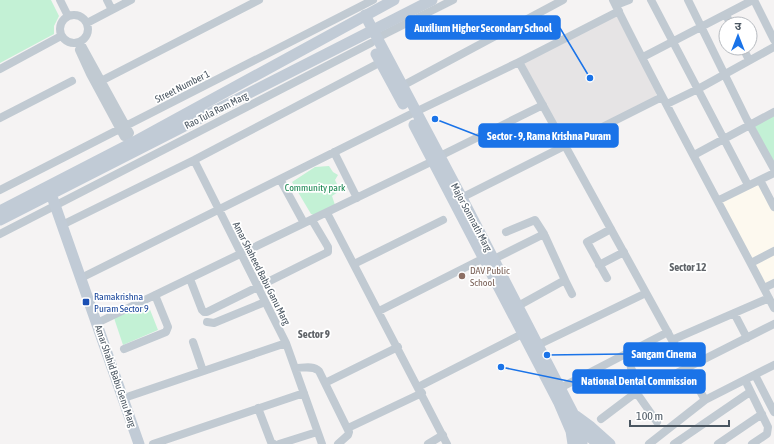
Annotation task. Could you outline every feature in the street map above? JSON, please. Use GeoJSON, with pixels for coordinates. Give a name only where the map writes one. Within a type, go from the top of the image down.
{"type":"FeatureCollection","features":[{"type":"Feature","properties":{"kind":"street"},"geometry":{"type":"LineString","coordinates":[[60,0],[68,16]]}},
{"type":"Feature","properties":{"kind":"street"},"geometry":{"type":"LineString","coordinates":[[107,0],[112,10]]}},
{"type":"Feature","properties":{"kind":"street"},"geometry":{"type":"LineString","coordinates":[[87,23],[131,0]]}},
{"type":"Feature","properties":{"kind":"street"},"geometry":{"type":"LineString","coordinates":[[101,81],[260,0]]}},
{"type":"Feature","properties":{"kind":"street","name":"Street Number 1"},"geometry":{"type":"LineString","coordinates":[[0,190],[123,127],[362,9],[373,0]]}},
{"type":"Feature","properties":{"kind":"street","name":"Rao Tula Ram Marg"},"geometry":{"type":"LineString","coordinates":[[0,220],[50,191],[130,140],[362,9],[394,0]]}},
{"type":"Feature","properties":{"kind":"street","name":"Rao Tula Ram Marg"},"geometry":{"type":"LineString","coordinates":[[0,211],[50,191],[371,36],[432,0]]}},
{"type":"Feature","properties":{"kind":"street"},"geometry":{"type":"LineString","coordinates":[[0,234],[56,206],[371,36],[453,0]]}},
{"type":"Feature","properties":{"kind":"street"},"geometry":{"type":"LineString","coordinates":[[402,86],[563,0]]}},
{"type":"Feature","properties":{"kind":"street"},"geometry":{"type":"LineString","coordinates":[[81,278],[412,113],[520,62],[616,5],[629,0]]}},
{"type":"Feature","properties":{"kind":"street"},"geometry":{"type":"LineString","coordinates":[[651,0],[748,185]]}},
{"type":"Feature","properties":{"kind":"street"},"geometry":{"type":"LineString","coordinates":[[688,0],[749,125],[774,169]]}},
{"type":"Feature","properties":{"kind":"street"},"geometry":{"type":"LineString","coordinates":[[643,57],[726,14],[738,4],[754,0],[774,40]]}},
{"type":"Feature","properties":{"kind":"street"},"geometry":{"type":"LineString","coordinates":[[616,5],[774,308]]}},
{"type":"Feature","properties":{"kind":"street","name":"Major Somnath Marg"},"geometry":{"type":"LineString","coordinates":[[362,9],[381,62],[412,113],[527,331],[568,421],[573,444]]}},
{"type":"Feature","properties":{"kind":"street"},"geometry":{"type":"LineString","coordinates":[[77,15],[84,19],[87,23],[87,36],[78,43],[67,42],[59,32],[61,22],[68,16],[77,15]]}},
{"type":"Feature","properties":{"kind":"street"},"geometry":{"type":"LineString","coordinates":[[0,69],[61,36]]}},
{"type":"Feature","properties":{"kind":"street","name":"Major Somnath Marg"},"geometry":{"type":"LineString","coordinates":[[371,36],[402,86],[412,113]]}},
{"type":"Feature","properties":{"kind":"street"},"geometry":{"type":"LineString","coordinates":[[78,43],[101,81],[109,102]]}},
{"type":"Feature","properties":{"kind":"street"},"geometry":{"type":"LineString","coordinates":[[78,43],[90,74],[109,102],[123,127],[130,133],[130,140]]}},
{"type":"Feature","properties":{"kind":"street"},"geometry":{"type":"LineString","coordinates":[[458,199],[564,145],[665,100],[698,89],[774,47]]}},
{"type":"Feature","properties":{"kind":"street"},"geometry":{"type":"LineString","coordinates":[[747,56],[749,60]]}},
{"type":"Feature","properties":{"kind":"street"},"geometry":{"type":"LineString","coordinates":[[62,225],[194,160],[381,62]]}},
{"type":"Feature","properties":{"kind":"street"},"geometry":{"type":"LineString","coordinates":[[520,62],[564,145],[689,368],[705,400]]}},
{"type":"Feature","properties":{"kind":"street"},"geometry":{"type":"LineString","coordinates":[[0,118],[72,81]]}},
{"type":"Feature","properties":{"kind":"street"},"geometry":{"type":"LineString","coordinates":[[97,323],[327,213],[543,105]]}},
{"type":"Feature","properties":{"kind":"street"},"geometry":{"type":"LineString","coordinates":[[694,155],[774,112]]}},
{"type":"Feature","properties":{"kind":"street"},"geometry":{"type":"LineString","coordinates":[[334,152],[357,198]]}},
{"type":"Feature","properties":{"kind":"street","name":"Amar Shaheed Babu Ganu Marg"},"geometry":{"type":"LineString","coordinates":[[194,160],[286,343],[322,444]]}},
{"type":"Feature","properties":{"kind":"street"},"geometry":{"type":"LineString","coordinates":[[719,200],[774,173]]}},
{"type":"Feature","properties":{"kind":"street"},"geometry":{"type":"LineString","coordinates":[[280,179],[304,223]]}},
{"type":"Feature","properties":{"kind":"street"},"geometry":{"type":"LineString","coordinates":[[760,180],[774,207]]}},
{"type":"Feature","properties":{"kind":"street","name":"Amar Shahid Babu Genu Marg"},"geometry":{"type":"LineString","coordinates":[[50,191],[139,444]]}},
{"type":"Feature","properties":{"kind":"street","name":"Major Somnath Marg"},"geometry":{"type":"LineString","coordinates":[[458,199],[456,214],[489,259],[518,306],[527,331],[538,345],[582,430],[582,444]]}},
{"type":"Feature","properties":{"kind":"street"},"geometry":{"type":"LineString","coordinates":[[327,213],[398,347],[447,444]]}},
{"type":"Feature","properties":{"kind":"street"},"geometry":{"type":"LineString","coordinates":[[190,279],[202,310],[207,312],[328,252],[328,247],[312,220]]}},
{"type":"Feature","properties":{"kind":"street"},"geometry":{"type":"LineString","coordinates":[[354,264],[443,220]]}},
{"type":"Feature","properties":{"kind":"street"},"geometry":{"type":"LineString","coordinates":[[506,232],[535,220],[544,234],[572,294]]}},
{"type":"Feature","properties":{"kind":"street"},"geometry":{"type":"LineString","coordinates":[[607,278],[587,242],[611,229]]}},
{"type":"Feature","properties":{"kind":"street"},"geometry":{"type":"LineString","coordinates":[[378,311],[544,234]]}},
{"type":"Feature","properties":{"kind":"street"},"geometry":{"type":"LineString","coordinates":[[751,263],[774,251]]}},
{"type":"Feature","properties":{"kind":"street"},"geometry":{"type":"LineString","coordinates":[[599,265],[624,252]]}},
{"type":"Feature","properties":{"kind":"street"},"geometry":{"type":"LineString","coordinates":[[518,306],[565,280]]}},
{"type":"Feature","properties":{"kind":"street"},"geometry":{"type":"LineString","coordinates":[[764,288],[774,283]]}},
{"type":"Feature","properties":{"kind":"street"},"geometry":{"type":"LineString","coordinates":[[538,345],[646,293]]}},
{"type":"Feature","properties":{"kind":"street"},"geometry":{"type":"LineString","coordinates":[[124,349],[166,332],[168,327],[155,295]]}},
{"type":"Feature","properties":{"kind":"street"},"geometry":{"type":"LineString","coordinates":[[672,340],[769,298]]}},
{"type":"Feature","properties":{"kind":"street"},"geometry":{"type":"LineString","coordinates":[[207,322],[214,323],[265,302]]}},
{"type":"Feature","properties":{"kind":"street"},"geometry":{"type":"LineString","coordinates":[[734,313],[747,338]]}},
{"type":"Feature","properties":{"kind":"street"},"geometry":{"type":"LineString","coordinates":[[601,419],[639,390],[647,388],[689,368],[774,324]]}},
{"type":"Feature","properties":{"kind":"street"},"geometry":{"type":"LineString","coordinates":[[348,428],[527,331]]}},
{"type":"Feature","properties":{"kind":"street"},"geometry":{"type":"LineString","coordinates":[[560,388],[668,332]]}},
{"type":"Feature","properties":{"kind":"street"},"geometry":{"type":"LineString","coordinates":[[193,342],[203,371]]}},
{"type":"Feature","properties":{"kind":"street"},"geometry":{"type":"LineString","coordinates":[[124,398],[286,343]]}},
{"type":"Feature","properties":{"kind":"street"},"geometry":{"type":"LineString","coordinates":[[325,383],[398,347]]}},
{"type":"Feature","properties":{"kind":"street"},"geometry":{"type":"LineString","coordinates":[[649,444],[658,441],[705,400],[774,365]]}},
{"type":"Feature","properties":{"kind":"street"},"geometry":{"type":"LineString","coordinates":[[295,368],[310,367],[318,369],[348,428],[348,435],[338,444]]}},
{"type":"Feature","properties":{"kind":"street"},"geometry":{"type":"LineString","coordinates":[[631,368],[639,390],[657,422]]}},
{"type":"Feature","properties":{"kind":"street"},"geometry":{"type":"LineString","coordinates":[[755,375],[774,412]]}},
{"type":"Feature","properties":{"kind":"street"},"geometry":{"type":"LineString","coordinates":[[745,380],[768,427],[767,432],[752,444]]}},
{"type":"Feature","properties":{"kind":"street"},"geometry":{"type":"LineString","coordinates":[[674,444],[750,392]]}},
{"type":"Feature","properties":{"kind":"street"},"geometry":{"type":"LineString","coordinates":[[153,444],[304,393]]}},
{"type":"Feature","properties":{"kind":"street"},"geometry":{"type":"LineString","coordinates":[[258,408],[271,442],[274,444]]}},
{"type":"Feature","properties":{"kind":"street"},"geometry":{"type":"LineString","coordinates":[[718,444],[762,414]]}},
{"type":"Feature","properties":{"kind":"street"},"geometry":{"type":"LineString","coordinates":[[574,415],[591,427],[610,444]]}},
{"type":"Feature","properties":{"kind":"street"},"geometry":{"type":"LineString","coordinates":[[582,430],[598,444]]}},
{"type":"Feature","properties":{"kind":"street"},"geometry":{"type":"LineString","coordinates":[[279,444],[317,432]]}},
{"type":"Feature","properties":{"kind":"street"},"geometry":{"type":"LineString","coordinates":[[428,444],[443,435]]}},
{"type":"Feature","properties":{"kind":"shaded area"},"geometry":{"type":"Polygon","coordinates":[[[616,14],[657,93],[655,97],[565,143],[524,63],[616,14]]]}},
{"type":"Feature","properties":{"kind":"shaded area"},"geometry":{"type":"Polygon","coordinates":[[[759,182],[774,211],[774,281],[765,286],[721,201],[759,182]]]}},
{"type":"Feature","properties":{"kind":"green space"},"geometry":{"type":"Polygon","coordinates":[[[0,0],[51,0],[59,16],[54,26],[54,34],[0,63],[0,0]]]}},
{"type":"Feature","properties":{"kind":"green space"},"geometry":{"type":"Polygon","coordinates":[[[774,115],[774,163],[754,125],[774,115]]]}},
{"type":"Feature","properties":{"kind":"green space","name":"Community park"},"geometry":{"type":"Polygon","coordinates":[[[329,166],[333,172],[338,175],[335,180],[337,184],[333,187],[338,192],[332,196],[335,205],[314,215],[311,214],[292,182],[315,167],[329,166]]]}},
{"type":"Feature","properties":{"kind":"green space"},"geometry":{"type":"Polygon","coordinates":[[[147,302],[158,330],[123,345],[114,318],[147,302]]]}},
{"type":"Feature","properties":{"kind":"place","name":"Auxilium Higher Secondary School"},"geometry":{"type":"Point","coordinates":[590,78]}},
{"type":"Feature","properties":{"kind":"place","name":"Sector - 9, Rama Krishna Puram"},"geometry":{"type":"Point","coordinates":[435,119]}},
{"type":"Feature","properties":{"kind":"place","name":"DAV Public School"},"geometry":{"type":"Point","coordinates":[462,276]}},
{"type":"Feature","properties":{"kind":"place","name":"Ramakrishna Puram Sector 9"},"geometry":{"type":"Point","coordinates":[86,302]}},
{"type":"Feature","properties":{"kind":"place","name":"Sangam Cinema"},"geometry":{"type":"Point","coordinates":[547,355]}},
{"type":"Feature","properties":{"kind":"place","name":"National Dental Commission"},"geometry":{"type":"Point","coordinates":[501,367]}},
{"type":"Feature","properties":{"kind":"district","name":"Sector 12"},"geometry":{"type":"Point","coordinates":[688,267]}},
{"type":"Feature","properties":{"kind":"district","name":"Sector 9"},"geometry":{"type":"Point","coordinates":[314,334]}}]}
